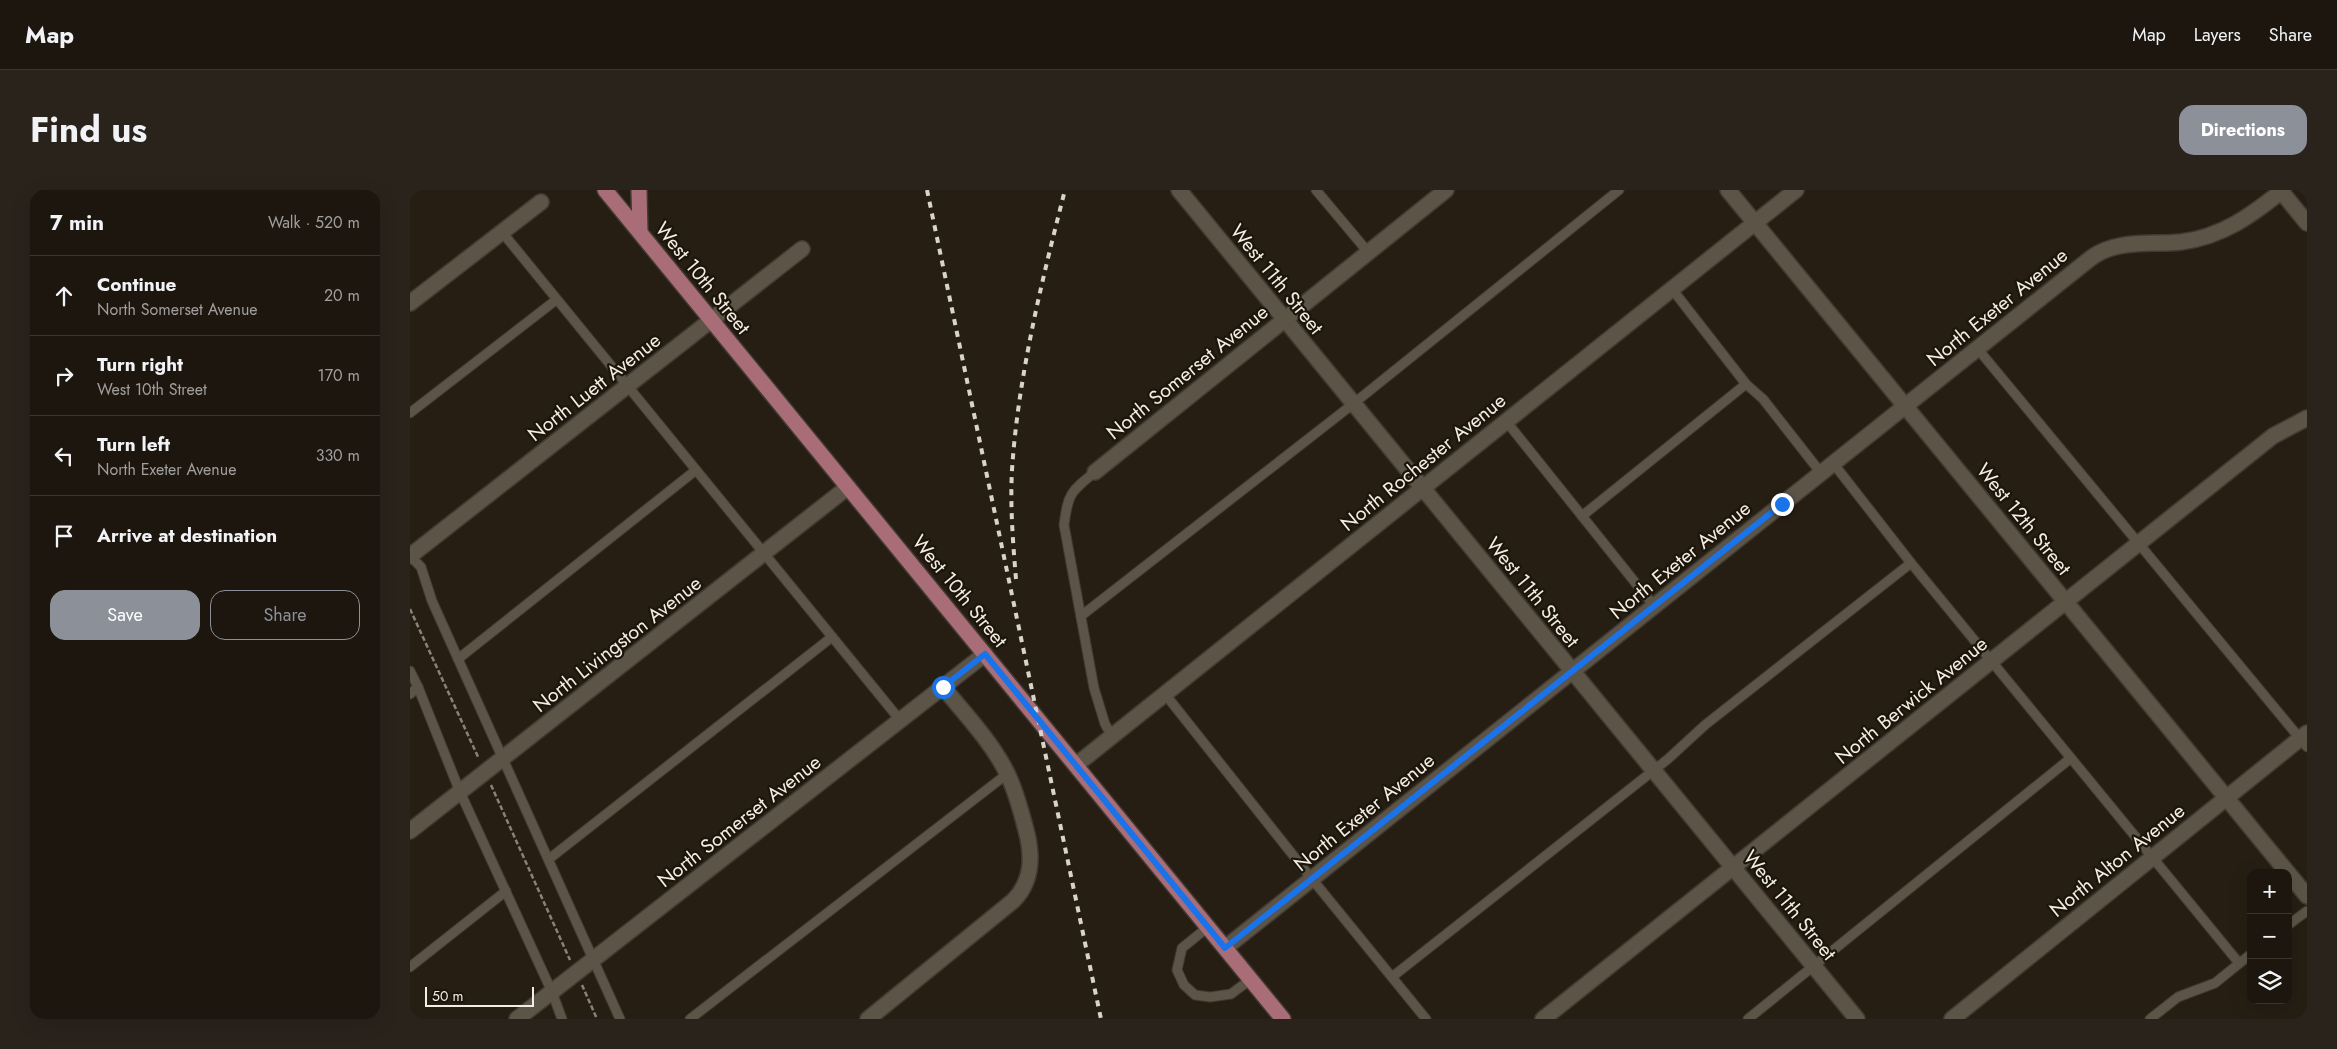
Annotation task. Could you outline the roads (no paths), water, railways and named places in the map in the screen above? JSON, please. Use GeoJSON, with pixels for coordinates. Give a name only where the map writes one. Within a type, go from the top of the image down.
{"type":"FeatureCollection","features":[{"type":"Feature","properties":{"kind":"main road","name":"West 10th Street"},"geometry":{"type":"LineString","coordinates":[[605,190],[1283,1019]]}},
{"type":"Feature","properties":{"kind":"main road"},"geometry":{"type":"LineString","coordinates":[[639,190],[640,232]]}},
{"type":"Feature","properties":{"kind":"street","name":"West 11th Street"},"geometry":{"type":"LineString","coordinates":[[1179,190],[1857,1019]]}},
{"type":"Feature","properties":{"kind":"street","name":"North Somerset Avenue"},"geometry":{"type":"LineString","coordinates":[[1095,472],[1446,190]]}},
{"type":"Feature","properties":{"kind":"street","name":"West 12th Street"},"geometry":{"type":"LineString","coordinates":[[1728,190],[2285,869]]}},
{"type":"Feature","properties":{"kind":"street","name":"North Rochester Avenue"},"geometry":{"type":"LineString","coordinates":[[1076,765],[1796,190]]}},
{"type":"Feature","properties":{"kind":"street"},"geometry":{"type":"LineString","coordinates":[[2282,190],[2307,223]]}},
{"type":"Feature","properties":{"kind":"street","name":"North Exeter Avenue"},"geometry":{"type":"LineString","coordinates":[[1225,948],[2100,252],[2118,246],[2182,242],[2210,235],[2247,218],[2282,190]]}},
{"type":"Feature","properties":{"kind":"street"},"geometry":{"type":"LineString","coordinates":[[410,303],[541,202]]}},
{"type":"Feature","properties":{"kind":"street","name":"North Luett Avenue"},"geometry":{"type":"LineString","coordinates":[[410,556],[712,320],[729,304],[802,249]]}},
{"type":"Feature","properties":{"kind":"street","name":"North Berwick Avenue"},"geometry":{"type":"LineString","coordinates":[[1543,1019],[2273,436],[2307,418]]}},
{"type":"Feature","properties":{"kind":"street","name":"North Livingston Avenue"},"geometry":{"type":"LineString","coordinates":[[410,832],[848,487]]}},
{"type":"Feature","properties":{"kind":"street","name":"North Somerset Avenue"},"geometry":{"type":"LineString","coordinates":[[517,1019],[985,654]]}},
{"type":"Feature","properties":{"kind":"street"},"geometry":{"type":"LineString","coordinates":[[869,1018],[1013,901],[1026,884],[1031,863],[1028,836],[1023,816],[1007,774],[992,748],[943,687]]}},
{"type":"Feature","properties":{"kind":"street","name":"North Alton Avenue"},"geometry":{"type":"LineString","coordinates":[[1952,1019],[2226,798],[2305,740]]}},
{"type":"Feature","properties":{"kind":"street","name":"West 12th Street"},"geometry":{"type":"LineString","coordinates":[[2292,878],[2307,896]]}},
{"type":"Feature","properties":{"kind":"lane"},"geometry":{"type":"LineString","coordinates":[[1316,190],[1368,252]]}},
{"type":"Feature","properties":{"kind":"lane"},"geometry":{"type":"LineString","coordinates":[[1081,616],[1353,404],[1618,190]]}},
{"type":"Feature","properties":{"kind":"lane"},"geometry":{"type":"LineString","coordinates":[[502,232],[900,720]]}},
{"type":"Feature","properties":{"kind":"lane"},"geometry":{"type":"LineString","coordinates":[[1672,289],[1746,384],[1764,399],[1911,564],[2240,963]]}},
{"type":"Feature","properties":{"kind":"lane"},"geometry":{"type":"LineString","coordinates":[[410,413],[556,300]]}},
{"type":"Feature","properties":{"kind":"lane"},"geometry":{"type":"LineString","coordinates":[[1977,348],[2305,740]]}},
{"type":"Feature","properties":{"kind":"lane"},"geometry":{"type":"LineString","coordinates":[[1582,516],[1746,384]]}},
{"type":"Feature","properties":{"kind":"lane"},"geometry":{"type":"LineString","coordinates":[[1506,421],[1654,606]]}},
{"type":"Feature","properties":{"kind":"lane"},"geometry":{"type":"LineString","coordinates":[[458,659],[696,470]]}},
{"type":"Feature","properties":{"kind":"lane"},"geometry":{"type":"LineString","coordinates":[[1095,472],[1077,486],[1067,499],[1064,525],[1094,688],[1105,724],[1112,736]]}},
{"type":"Feature","properties":{"kind":"lane"},"geometry":{"type":"LineString","coordinates":[[410,556],[421,568],[432,601],[620,1019]]}},
{"type":"Feature","properties":{"kind":"lane"},"geometry":{"type":"LineString","coordinates":[[1392,977],[1911,564]]}},
{"type":"Feature","properties":{"kind":"lane"},"geometry":{"type":"LineString","coordinates":[[549,859],[832,637]]}},
{"type":"Feature","properties":{"kind":"lane"},"geometry":{"type":"LineString","coordinates":[[410,671],[460,792],[552,992],[562,1019]]}},
{"type":"Feature","properties":{"kind":"lane"},"geometry":{"type":"LineString","coordinates":[[410,694],[418,688]]}},
{"type":"Feature","properties":{"kind":"lane"},"geometry":{"type":"LineString","coordinates":[[1165,694],[1426,1019]]}},
{"type":"Feature","properties":{"kind":"lane"},"geometry":{"type":"LineString","coordinates":[[1748,1019],[2071,758]]}},
{"type":"Feature","properties":{"kind":"lane"},"geometry":{"type":"LineString","coordinates":[[690,1019],[1007,774]]}},
{"type":"Feature","properties":{"kind":"lane"},"geometry":{"type":"LineString","coordinates":[[410,967],[506,892]]}},
{"type":"Feature","properties":{"kind":"lane"},"geometry":{"type":"LineString","coordinates":[[2292,922],[2307,911]]}},
{"type":"Feature","properties":{"kind":"lane"},"geometry":{"type":"LineString","coordinates":[[1208,927],[1182,948],[1177,970],[1184,985],[1196,995],[1210,997],[1231,994],[1250,979]]}},
{"type":"Feature","properties":{"kind":"lane"},"geometry":{"type":"LineString","coordinates":[[2150,1019],[2178,996],[2215,983],[2247,957]]}},
{"type":"Feature","properties":{"kind":"railway"},"geometry":{"type":"LineString","coordinates":[[927,190],[1101,1019]]}},
{"type":"Feature","properties":{"kind":"railway"},"geometry":{"type":"LineString","coordinates":[[1016,579],[1011,497],[1015,435],[1032,329],[1065,190]]}}]}
